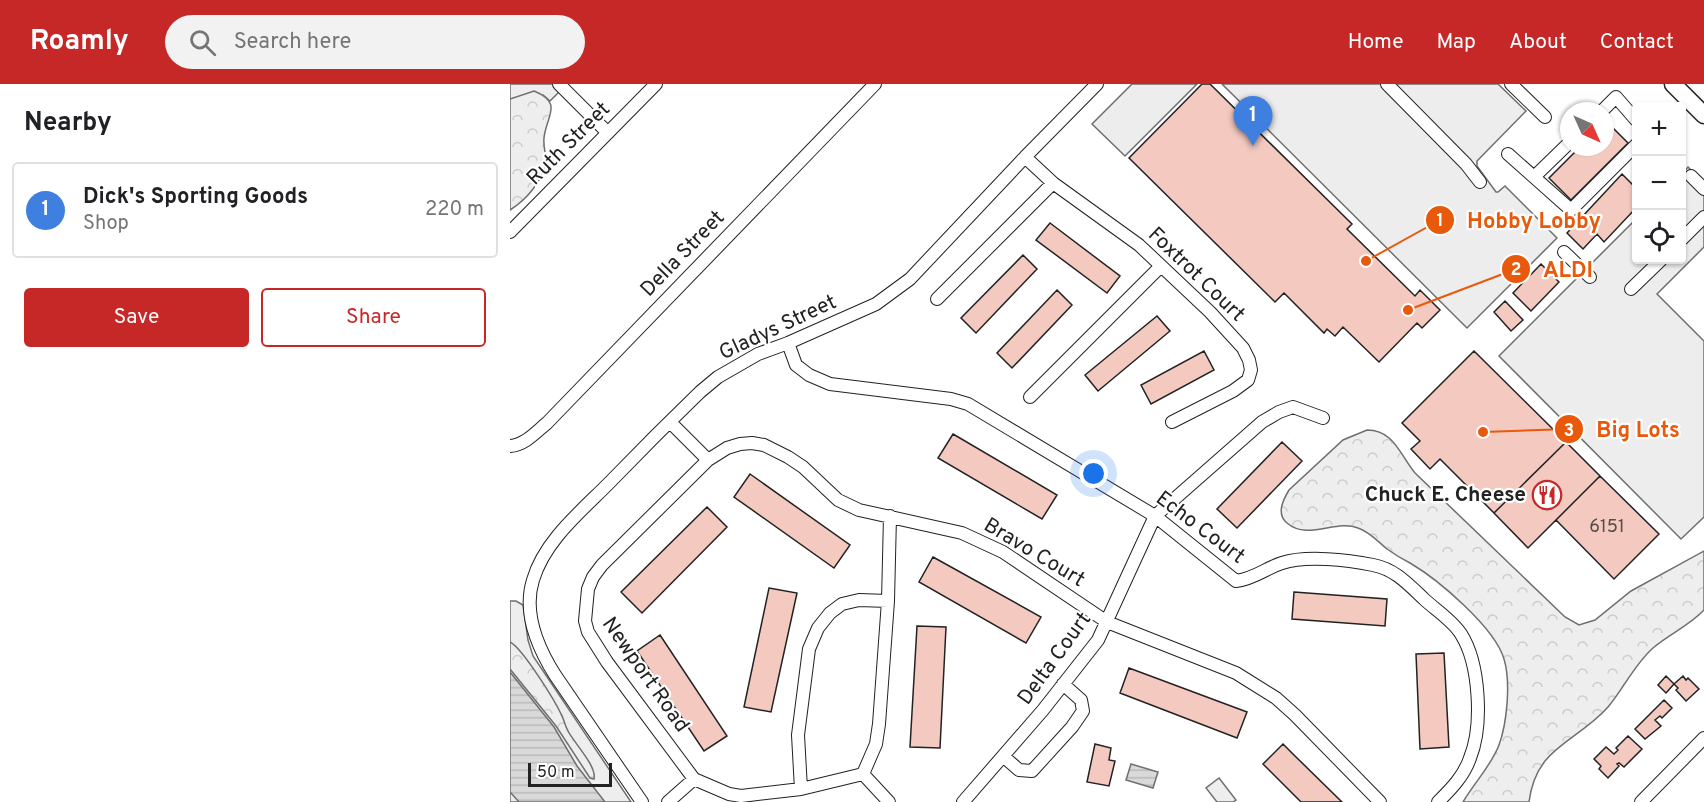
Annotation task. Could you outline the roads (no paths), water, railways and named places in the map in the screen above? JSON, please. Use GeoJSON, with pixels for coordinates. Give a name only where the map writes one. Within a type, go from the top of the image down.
{"type":"FeatureCollection","features":[{"type":"Feature","properties":{"kind":"main road"},"geometry":{"type":"LineString","coordinates":[[1673,84],[1704,115]]}},
{"type":"Feature","properties":{"kind":"street"},"geometry":{"type":"LineString","coordinates":[[559,84],[608,133]]}},
{"type":"Feature","properties":{"kind":"street","name":"Ruth Street"},"geometry":{"type":"LineString","coordinates":[[510,232],[656,84]]}},
{"type":"Feature","properties":{"kind":"street","name":"Della Street"},"geometry":{"type":"LineString","coordinates":[[513,446],[534,434],[547,423],[875,84]]}},
{"type":"Feature","properties":{"kind":"street","name":"Gladys Street"},"geometry":{"type":"LineString","coordinates":[[642,802],[555,675],[536,639],[530,599],[532,580],[543,556],[579,514],[700,392],[718,377],[758,354],[876,304],[910,279],[1097,84]]}},
{"type":"Feature","properties":{"kind":"street"},"geometry":{"type":"LineString","coordinates":[[1387,84],[1466,164],[1480,182]]}},
{"type":"Feature","properties":{"kind":"street"},"geometry":{"type":"LineString","coordinates":[[1511,84],[1545,117]]}},
{"type":"Feature","properties":{"kind":"street"},"geometry":{"type":"LineString","coordinates":[[1611,102],[1616,97],[1632,115]]}},
{"type":"Feature","properties":{"kind":"street"},"geometry":{"type":"LineString","coordinates":[[1508,154],[1571,210],[1632,149]]}},
{"type":"Feature","properties":{"kind":"street"},"geometry":{"type":"LineString","coordinates":[[1534,177],[1560,152]]}},
{"type":"Feature","properties":{"kind":"street","name":"Foxtrot Court"},"geometry":{"type":"LineString","coordinates":[[1025,157],[1053,183],[1139,245],[1210,312],[1236,340],[1249,360],[1251,370],[1248,380],[1233,391],[1172,422]]}},
{"type":"Feature","properties":{"kind":"street"},"geometry":{"type":"LineString","coordinates":[[1691,176],[1704,189]]}},
{"type":"Feature","properties":{"kind":"street"},"geometry":{"type":"LineString","coordinates":[[937,299],[1053,183]]}},
{"type":"Feature","properties":{"kind":"street"},"geometry":{"type":"LineString","coordinates":[[1686,235],[1704,217]]}},
{"type":"Feature","properties":{"kind":"street"},"geometry":{"type":"LineString","coordinates":[[1564,252],[1590,277]]}},
{"type":"Feature","properties":{"kind":"street"},"geometry":{"type":"LineString","coordinates":[[1631,289],[1657,264]]}},
{"type":"Feature","properties":{"kind":"street"},"geometry":{"type":"LineString","coordinates":[[1030,397],[1161,266]]}},
{"type":"Feature","properties":{"kind":"street","name":"Echo Court"},"geometry":{"type":"LineString","coordinates":[[788,343],[796,365],[809,375],[830,384],[951,399],[968,404],[1155,516],[1236,581],[1246,580],[1282,563],[1303,560],[1353,562],[1388,569],[1401,578],[1460,632],[1470,650],[1475,676],[1477,712],[1475,744],[1463,774],[1438,802]]}},
{"type":"Feature","properties":{"kind":"street","name":"Delta Court"},"geometry":{"type":"LineString","coordinates":[[963,802],[1004,756],[1098,639],[1155,516],[1262,422],[1279,412],[1293,407],[1323,418]]}},
{"type":"Feature","properties":{"kind":"street"},"geometry":{"type":"LineString","coordinates":[[670,422],[708,460]]}},
{"type":"Feature","properties":{"kind":"street","name":"Bravo Court"},"geometry":{"type":"LineString","coordinates":[[708,460],[734,446],[752,443],[764,445],[776,449],[803,467],[838,500],[859,510],[962,533],[1003,552],[1107,622],[1236,673],[1257,685],[1295,715],[1380,802]]}},
{"type":"Feature","properties":{"kind":"street","name":"Newport Road"},"geometry":{"type":"LineString","coordinates":[[694,779],[607,662],[588,632],[585,621],[588,589],[593,577],[609,558],[708,460]]}},
{"type":"Feature","properties":{"kind":"street"},"geometry":{"type":"LineString","coordinates":[[863,774],[876,744],[879,724],[888,601],[890,516]]}},
{"type":"Feature","properties":{"kind":"street"},"geometry":{"type":"LineString","coordinates":[[801,789],[798,735],[810,649],[818,627],[830,613],[842,604],[859,600],[888,601]]}},
{"type":"Feature","properties":{"kind":"street"},"geometry":{"type":"LineString","coordinates":[[1004,756],[1019,770],[1032,771],[1072,726],[1083,711],[1081,700],[1063,684]]}},
{"type":"Feature","properties":{"kind":"street"},"geometry":{"type":"LineString","coordinates":[[1641,802],[1704,738]]}},
{"type":"Feature","properties":{"kind":"street"},"geometry":{"type":"LineString","coordinates":[[668,802],[694,779],[729,794],[741,796],[801,789],[863,774]]}},
{"type":"Feature","properties":{"kind":"street"},"geometry":{"type":"LineString","coordinates":[[863,774],[889,802]]}},
{"type":"Feature","properties":{"kind":"place","name":"Dick's Sporting Goods"},"geometry":{"type":"Point","coordinates":[1253,146]}},
{"type":"Feature","properties":{"kind":"place","name":"Hobby Lobby"},"geometry":{"type":"Point","coordinates":[1366,261]}},
{"type":"Feature","properties":{"kind":"place","name":"ALDI"},"geometry":{"type":"Point","coordinates":[1408,310]}},
{"type":"Feature","properties":{"kind":"place","name":"Big Lots"},"geometry":{"type":"Point","coordinates":[1483,432]}},
{"type":"Feature","properties":{"kind":"place","name":"Chuck E. Cheese"},"geometry":{"type":"Point","coordinates":[1547,495]}}]}
